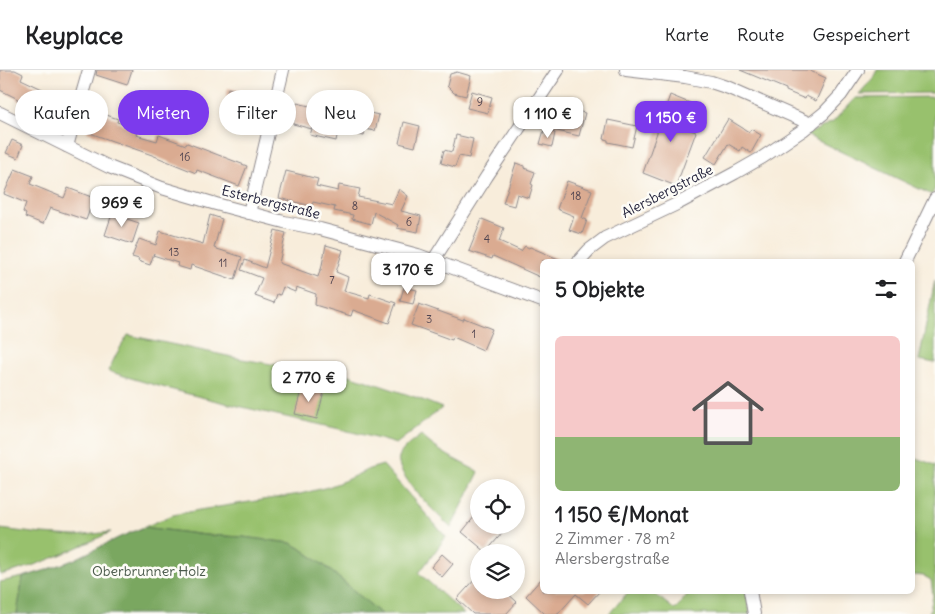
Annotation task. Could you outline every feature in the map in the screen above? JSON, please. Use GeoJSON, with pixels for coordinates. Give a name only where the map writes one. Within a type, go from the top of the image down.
{"type":"FeatureCollection","features":[{"type":"Feature","properties":{"kind":"street"},"geometry":{"type":"LineString","coordinates":[[68,146],[89,70]]}},
{"type":"Feature","properties":{"kind":"street"},"geometry":{"type":"LineString","coordinates":[[249,213],[283,70]]}},
{"type":"Feature","properties":{"kind":"street"},"geometry":{"type":"LineString","coordinates":[[434,261],[487,176],[558,70]]}},
{"type":"Feature","properties":{"kind":"street"},"geometry":{"type":"LineString","coordinates":[[626,70],[711,82],[811,124]]}},
{"type":"Feature","properties":{"kind":"street","name":"Alersbergstraße"},"geometry":{"type":"LineString","coordinates":[[581,259],[605,238],[680,203],[742,169],[811,124],[842,95],[858,70]]}},
{"type":"Feature","properties":{"kind":"street","name":"Esterbergstraße"},"geometry":{"type":"LineString","coordinates":[[0,113],[109,167],[134,177],[208,202],[418,255],[540,300]]}},
{"type":"Feature","properties":{"kind":"street"},"geometry":{"type":"LineString","coordinates":[[906,259],[935,199]]}},
{"type":"Feature","properties":{"kind":"street"},"geometry":{"type":"LineString","coordinates":[[751,594],[754,614]]}},
{"type":"Feature","properties":{"kind":"green space"},"geometry":{"type":"Polygon","coordinates":[[[877,70],[935,70],[935,93],[859,94],[873,78],[877,70]]]}},
{"type":"Feature","properties":{"kind":"green space"},"geometry":{"type":"Polygon","coordinates":[[[935,97],[935,188],[932,195],[806,135],[833,122],[855,98],[935,97]]]}},
{"type":"Feature","properties":{"kind":"green space"},"geometry":{"type":"Polygon","coordinates":[[[935,280],[935,363],[919,360],[935,280]]]}},
{"type":"Feature","properties":{"kind":"green space"},"geometry":{"type":"Polygon","coordinates":[[[128,335],[242,359],[277,365],[313,366],[337,371],[442,408],[396,444],[192,395],[108,371],[128,335]]]}},
{"type":"Feature","properties":{"kind":"green space"},"geometry":{"type":"Polygon","coordinates":[[[421,435],[441,451],[479,472],[476,479],[470,479],[470,490],[451,528],[418,494],[403,473],[399,464],[399,457],[408,445],[421,435]]]}},
{"type":"Feature","properties":{"kind":"green space"},"geometry":{"type":"Polygon","coordinates":[[[915,458],[935,465],[935,614],[929,614],[933,596],[931,580],[924,576],[915,575],[915,458]]]}},
{"type":"Feature","properties":{"kind":"green space"},"geometry":{"type":"Polygon","coordinates":[[[383,465],[446,537],[419,573],[464,614],[381,614],[325,566],[291,543],[144,527],[173,515],[300,494],[328,487],[383,465]]]}},
{"type":"Feature","properties":{"kind":"green space","name":"Oberbrunner Holz"},"geometry":{"type":"Polygon","coordinates":[[[144,527],[291,543],[325,566],[381,614],[17,614],[23,577],[73,560],[144,527]]]}},
{"type":"Feature","properties":{"kind":"green space"},"geometry":{"type":"Polygon","coordinates":[[[0,529],[76,536],[111,532],[43,562],[0,575],[0,529]]]}},
{"type":"Feature","properties":{"kind":"green space"},"geometry":{"type":"Polygon","coordinates":[[[23,577],[17,614],[0,614],[0,582],[23,577]]]}},
{"type":"Feature","properties":{"kind":"green space"},"geometry":{"type":"Polygon","coordinates":[[[626,594],[655,594],[675,610],[688,594],[747,594],[750,614],[609,614],[626,594]]]}},
{"type":"Feature","properties":{"kind":"building"},"geometry":{"type":"Polygon","coordinates":[[[0,70],[15,70],[23,74],[21,79],[44,90],[15,90],[15,98],[0,90],[0,70]]]}},
{"type":"Feature","properties":{"kind":"building"},"geometry":{"type":"Polygon","coordinates":[[[97,70],[132,70],[127,85],[96,75],[97,70]]]}},
{"type":"Feature","properties":{"kind":"building"},"geometry":{"type":"Polygon","coordinates":[[[740,70],[808,70],[826,78],[816,101],[806,96],[805,99],[740,70]]]}},
{"type":"Feature","properties":{"kind":"building"},"geometry":{"type":"Polygon","coordinates":[[[457,72],[471,76],[466,96],[454,93],[447,86],[450,74],[457,72]]]}},
{"type":"Feature","properties":{"kind":"building"},"geometry":{"type":"Polygon","coordinates":[[[472,91],[492,97],[488,113],[467,108],[472,91]]]}},
{"type":"Feature","properties":{"kind":"building"},"geometry":{"type":"Polygon","coordinates":[[[670,95],[692,104],[683,128],[696,132],[676,186],[643,173],[670,95]]]}},
{"type":"Feature","properties":{"kind":"building"},"geometry":{"type":"Polygon","coordinates":[[[297,103],[306,105],[306,127],[296,125],[297,103]]]}},
{"type":"Feature","properties":{"kind":"building"},"geometry":{"type":"Polygon","coordinates":[[[554,109],[567,112],[568,109],[585,113],[579,136],[548,129],[554,109]]]}},
{"type":"Feature","properties":{"kind":"building"},"geometry":{"type":"Polygon","coordinates":[[[374,114],[379,115],[374,131],[374,114]]]}},
{"type":"Feature","properties":{"kind":"building"},"geometry":{"type":"Polygon","coordinates":[[[108,116],[118,119],[118,135],[136,135],[157,141],[159,135],[186,145],[187,143],[247,166],[239,186],[197,170],[196,173],[95,135],[108,135],[108,116]]]}},
{"type":"Feature","properties":{"kind":"building"},"geometry":{"type":"Polygon","coordinates":[[[728,119],[749,132],[751,129],[761,135],[751,153],[742,147],[740,151],[728,144],[716,164],[705,157],[728,119]]]}},
{"type":"Feature","properties":{"kind":"building"},"geometry":{"type":"Polygon","coordinates":[[[608,120],[637,126],[632,147],[608,142],[608,140],[604,139],[608,120]]]}},
{"type":"Feature","properties":{"kind":"building"},"geometry":{"type":"Polygon","coordinates":[[[404,122],[420,126],[415,147],[399,143],[404,122]]]}},
{"type":"Feature","properties":{"kind":"building"},"geometry":{"type":"Polygon","coordinates":[[[544,130],[555,133],[552,147],[540,144],[544,130]]]}},
{"type":"Feature","properties":{"kind":"building"},"geometry":{"type":"Polygon","coordinates":[[[310,135],[337,135],[336,141],[310,135]]]}},
{"type":"Feature","properties":{"kind":"building"},"geometry":{"type":"Polygon","coordinates":[[[456,135],[473,139],[469,158],[459,156],[455,167],[441,163],[444,150],[452,152],[456,135]]]}},
{"type":"Feature","properties":{"kind":"building"},"geometry":{"type":"Polygon","coordinates":[[[12,140],[23,145],[18,158],[6,153],[12,140]]]}},
{"type":"Feature","properties":{"kind":"building"},"geometry":{"type":"Polygon","coordinates":[[[516,163],[535,172],[529,198],[517,194],[514,206],[503,203],[516,163]]]}},
{"type":"Feature","properties":{"kind":"building"},"geometry":{"type":"Polygon","coordinates":[[[15,169],[33,176],[30,184],[64,198],[68,188],[94,198],[86,220],[50,208],[43,224],[25,217],[26,214],[23,212],[26,203],[4,194],[15,169]]]}},
{"type":"Feature","properties":{"kind":"building"},"geometry":{"type":"Polygon","coordinates":[[[286,171],[318,179],[316,186],[338,191],[339,185],[360,189],[358,197],[392,204],[399,189],[408,196],[401,211],[421,216],[418,232],[397,228],[398,225],[374,212],[371,224],[352,219],[353,215],[334,211],[335,207],[313,202],[312,206],[279,198],[286,171]]]}},
{"type":"Feature","properties":{"kind":"building"},"geometry":{"type":"Polygon","coordinates":[[[567,181],[592,190],[582,218],[587,220],[582,234],[569,230],[574,216],[557,209],[567,181]]]}},
{"type":"Feature","properties":{"kind":"building"},"geometry":{"type":"Polygon","coordinates":[[[113,211],[128,216],[127,219],[139,223],[132,244],[105,235],[113,211]]]}},
{"type":"Feature","properties":{"kind":"building"},"geometry":{"type":"Polygon","coordinates":[[[210,215],[222,219],[214,248],[242,257],[235,280],[191,265],[190,270],[177,266],[178,263],[153,255],[150,265],[132,257],[139,239],[156,245],[160,231],[203,244],[210,215]]]}},
{"type":"Feature","properties":{"kind":"building"},"geometry":{"type":"Polygon","coordinates":[[[482,219],[504,228],[499,241],[521,251],[525,246],[530,247],[558,259],[540,259],[540,277],[493,256],[492,259],[469,251],[482,219]]]}},
{"type":"Feature","properties":{"kind":"building"},"geometry":{"type":"Polygon","coordinates":[[[275,230],[286,233],[279,263],[318,277],[326,245],[343,250],[336,272],[348,277],[344,291],[369,298],[370,294],[396,303],[389,323],[353,310],[351,316],[315,305],[316,294],[296,287],[295,292],[283,287],[280,295],[277,294],[274,303],[255,296],[262,278],[241,270],[245,260],[265,268],[275,230]]]}},
{"type":"Feature","properties":{"kind":"building"},"geometry":{"type":"Polygon","coordinates":[[[404,287],[417,290],[413,304],[400,301],[404,287]]]}},
{"type":"Feature","properties":{"kind":"building"},"geometry":{"type":"Polygon","coordinates":[[[419,304],[492,329],[483,350],[453,337],[452,340],[411,325],[419,304]]]}},
{"type":"Feature","properties":{"kind":"building"},"geometry":{"type":"Polygon","coordinates":[[[302,386],[324,392],[317,419],[295,414],[302,386]]]}},
{"type":"Feature","properties":{"kind":"building"},"geometry":{"type":"Polygon","coordinates":[[[470,522],[470,534],[501,534],[493,544],[476,544],[462,532],[470,522]]]}},
{"type":"Feature","properties":{"kind":"building"},"geometry":{"type":"Polygon","coordinates":[[[442,554],[453,564],[442,577],[431,567],[442,554]]]}},
{"type":"Feature","properties":{"kind":"building"},"geometry":{"type":"Polygon","coordinates":[[[540,580],[540,594],[576,594],[558,614],[545,614],[526,596],[540,580]]]}},
{"type":"Feature","properties":{"kind":"building"},"geometry":{"type":"Polygon","coordinates":[[[470,585],[470,599],[514,599],[517,602],[506,614],[473,614],[457,599],[470,585]]]}},
{"type":"Feature","properties":{"kind":"building"},"geometry":{"type":"Polygon","coordinates":[[[576,594],[597,594],[588,604],[576,594]]]}}]}
